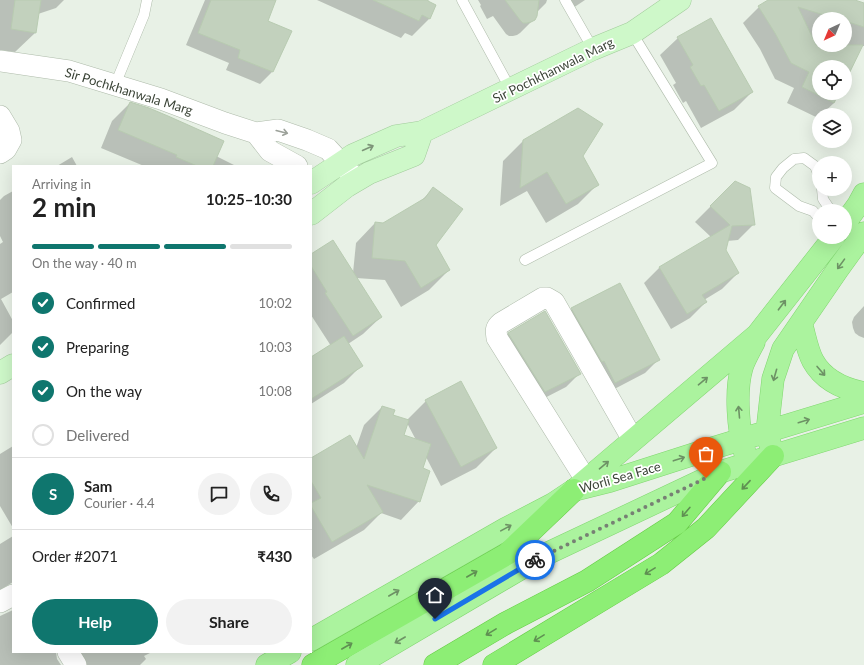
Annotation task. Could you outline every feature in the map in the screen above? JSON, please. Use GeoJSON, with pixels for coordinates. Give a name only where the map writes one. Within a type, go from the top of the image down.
{"type":"FeatureCollection","features":[{"type":"Feature","properties":{"kind":"highway"},"geometry":{"type":"LineString","coordinates":[[494,665],[661,564],[706,528],[773,456]]}},
{"type":"Feature","properties":{"kind":"highway"},"geometry":{"type":"LineString","coordinates":[[435,665],[506,623],[587,581],[677,523],[720,472]]}},
{"type":"Feature","properties":{"kind":"highway"},"geometry":{"type":"LineString","coordinates":[[314,665],[507,554],[580,485]]}},
{"type":"Feature","properties":{"kind":"main road"},"geometry":{"type":"LineString","coordinates":[[852,213],[864,194]]}},
{"type":"Feature","properties":{"kind":"main road"},"geometry":{"type":"LineString","coordinates":[[773,456],[767,432],[773,379],[783,349],[838,268],[864,233]]}},
{"type":"Feature","properties":{"kind":"main road"},"geometry":{"type":"LineString","coordinates":[[580,485],[757,335],[828,244]]}},
{"type":"Feature","properties":{"kind":"main road"},"geometry":{"type":"LineString","coordinates":[[801,323],[814,362],[823,374],[836,384],[853,391],[864,393]]}},
{"type":"Feature","properties":{"kind":"main road"},"geometry":{"type":"LineString","coordinates":[[747,464],[741,440],[737,393],[742,367],[757,335]]}},
{"type":"Feature","properties":{"kind":"main road","name":"Worli Sea Face"},"geometry":{"type":"LineString","coordinates":[[312,639],[505,529],[553,504],[580,485],[610,481],[864,402]]}},
{"type":"Feature","properties":{"kind":"main road"},"geometry":{"type":"LineString","coordinates":[[357,665],[542,556],[720,472],[864,428]]}},
{"type":"Feature","properties":{"kind":"main road"},"geometry":{"type":"LineString","coordinates":[[267,665],[288,653]]}},
{"type":"Feature","properties":{"kind":"street","name":"Sir Pochkhanwala Marg"},"geometry":{"type":"LineString","coordinates":[[314,178],[353,155],[396,136],[422,132],[593,49],[632,33],[680,0]]}},
{"type":"Feature","properties":{"kind":"street","name":"Sir Pochkhanwala Marg"},"geometry":{"type":"LineString","coordinates":[[0,61],[69,71],[161,99],[256,133]]}},
{"type":"Feature","properties":{"kind":"street"},"geometry":{"type":"LineString","coordinates":[[0,116],[9,131],[11,140],[6,149],[0,153]]}},
{"type":"Feature","properties":{"kind":"street"},"geometry":{"type":"LineString","coordinates":[[256,133],[278,130],[328,149],[356,180]]}},
{"type":"Feature","properties":{"kind":"street"},"geometry":{"type":"LineString","coordinates":[[312,213],[356,180],[414,154],[422,132]]}},
{"type":"Feature","properties":{"kind":"street"},"geometry":{"type":"LineString","coordinates":[[256,133],[270,151],[295,165]]}},
{"type":"Feature","properties":{"kind":"street"},"geometry":{"type":"LineString","coordinates":[[314,178],[335,195]]}},
{"type":"Feature","properties":{"kind":"street"},"geometry":{"type":"LineString","coordinates":[[580,485],[497,338],[497,327],[501,323],[544,298],[554,302],[633,440]]}},
{"type":"Feature","properties":{"kind":"street"},"geometry":{"type":"LineString","coordinates":[[0,373],[12,366]]}},
{"type":"Feature","properties":{"kind":"street"},"geometry":{"type":"LineString","coordinates":[[0,602],[12,596]]}},
{"type":"Feature","properties":{"kind":"street"},"geometry":{"type":"LineString","coordinates":[[69,653],[76,665]]}},
{"type":"Feature","properties":{"kind":"lane"},"geometry":{"type":"LineString","coordinates":[[115,85],[144,15],[147,0]]}},
{"type":"Feature","properties":{"kind":"lane"},"geometry":{"type":"LineString","coordinates":[[462,0],[511,90]]}},
{"type":"Feature","properties":{"kind":"lane"},"geometry":{"type":"LineString","coordinates":[[565,0],[593,49]]}},
{"type":"Feature","properties":{"kind":"lane"},"geometry":{"type":"LineString","coordinates":[[525,260],[712,163],[632,33]]}},
{"type":"Feature","properties":{"kind":"lane"},"geometry":{"type":"LineString","coordinates":[[812,164],[804,158],[794,159],[783,168],[776,177],[775,188],[799,206],[812,211]]}},
{"type":"Feature","properties":{"kind":"building"},"geometry":{"type":"Polygon","coordinates":[[[15,0],[41,0],[36,33],[11,29],[15,0]]]}},
{"type":"Feature","properties":{"kind":"building"},"geometry":{"type":"Polygon","coordinates":[[[211,0],[276,0],[268,21],[292,31],[273,72],[238,58],[240,50],[198,33],[211,0]]]}},
{"type":"Feature","properties":{"kind":"building"},"geometry":{"type":"Polygon","coordinates":[[[373,0],[428,0],[436,5],[430,19],[422,15],[419,21],[373,0]]]}},
{"type":"Feature","properties":{"kind":"building"},"geometry":{"type":"Polygon","coordinates":[[[505,0],[539,0],[535,20],[523,23],[505,0]]]}},
{"type":"Feature","properties":{"kind":"building"},"geometry":{"type":"Polygon","coordinates":[[[768,0],[855,0],[864,3],[864,27],[852,23],[852,12],[814,12],[798,7],[812,37],[812,52],[852,52],[852,45],[863,45],[852,68],[852,60],[812,60],[812,92],[802,87],[809,72],[791,63],[758,6],[768,0]]]}},
{"type":"Feature","properties":{"kind":"building"},"geometry":{"type":"Polygon","coordinates":[[[711,18],[753,92],[719,111],[704,85],[701,86],[690,67],[693,65],[677,37],[711,18]]]}},
{"type":"Feature","properties":{"kind":"building"},"geometry":{"type":"Polygon","coordinates":[[[828,100],[836,100],[834,103],[828,100]]]}},
{"type":"Feature","properties":{"kind":"building"},"geometry":{"type":"Polygon","coordinates":[[[130,102],[149,108],[224,141],[213,165],[195,165],[176,157],[177,155],[118,130],[130,102]]]}},
{"type":"Feature","properties":{"kind":"building"},"geometry":{"type":"Polygon","coordinates":[[[578,108],[603,124],[583,156],[599,185],[566,204],[547,172],[520,188],[523,140],[578,108]]]}},
{"type":"Feature","properties":{"kind":"building"},"geometry":{"type":"Polygon","coordinates":[[[735,181],[750,188],[755,225],[732,226],[726,250],[739,273],[702,295],[707,302],[687,314],[659,267],[730,225],[710,206],[735,181]]]}},
{"type":"Feature","properties":{"kind":"building"},"geometry":{"type":"Polygon","coordinates":[[[433,187],[463,209],[436,245],[450,270],[421,288],[405,261],[372,258],[375,222],[383,223],[425,198],[433,187]]]}},
{"type":"Feature","properties":{"kind":"building"},"geometry":{"type":"Polygon","coordinates":[[[333,240],[382,317],[353,336],[325,293],[327,292],[312,268],[312,253],[333,240]]]}},
{"type":"Feature","properties":{"kind":"building"},"geometry":{"type":"Polygon","coordinates":[[[620,283],[660,360],[615,383],[604,361],[602,362],[571,308],[620,283]]]}},
{"type":"Feature","properties":{"kind":"building"},"geometry":{"type":"Polygon","coordinates":[[[545,311],[581,374],[545,392],[508,333],[545,311]]]}},
{"type":"Feature","properties":{"kind":"building"},"geometry":{"type":"Polygon","coordinates":[[[344,336],[363,366],[312,398],[312,356],[344,336]]]}},
{"type":"Feature","properties":{"kind":"building"},"geometry":{"type":"Polygon","coordinates":[[[461,381],[497,448],[461,467],[425,400],[461,381]]]}},
{"type":"Feature","properties":{"kind":"building"},"geometry":{"type":"Polygon","coordinates":[[[382,406],[395,410],[393,415],[409,420],[404,435],[431,444],[423,468],[430,471],[420,502],[367,485],[383,512],[332,542],[312,508],[312,502],[321,498],[312,483],[312,457],[350,435],[364,459],[382,406]]]}},
{"type":"Feature","properties":{"kind":"way so far"},"geometry":{"type":"LineString","coordinates":[[535,560],[706,478]]}},
{"type":"Feature","properties":{"kind":"route"},"geometry":{"type":"LineString","coordinates":[[435,619],[535,560]]}}]}
